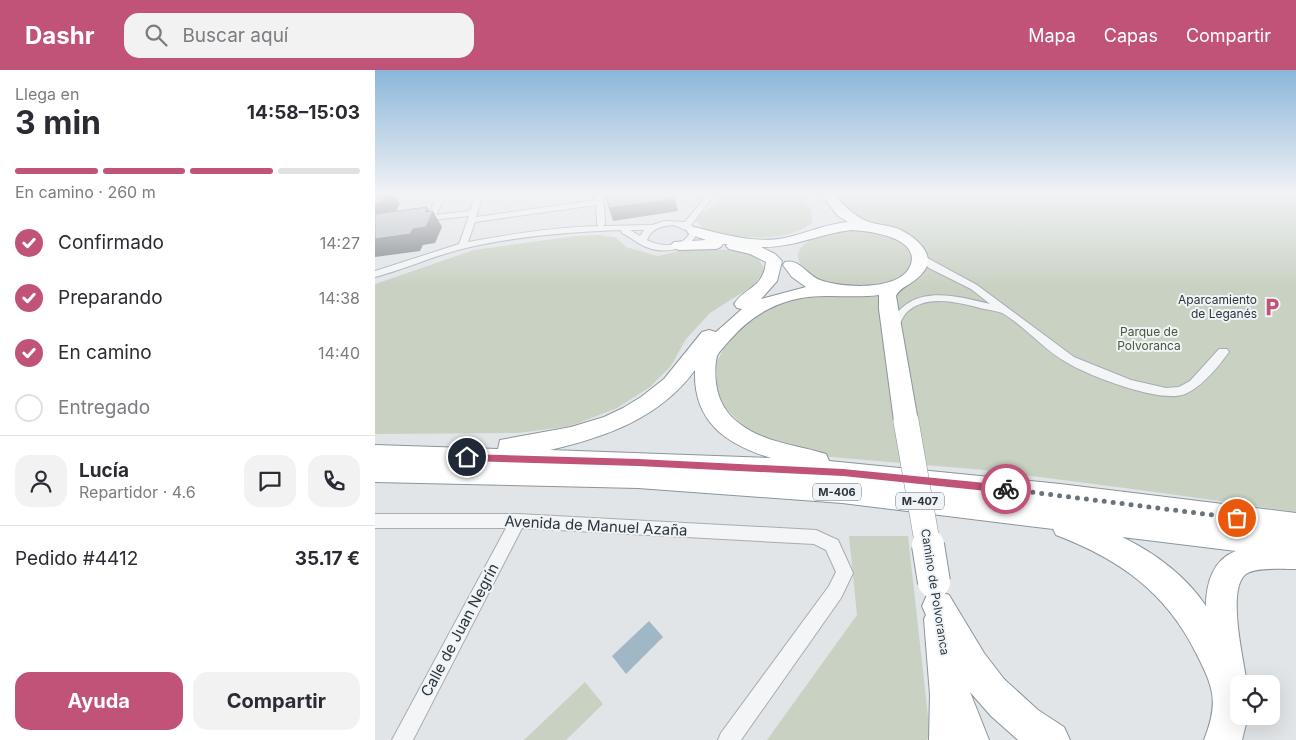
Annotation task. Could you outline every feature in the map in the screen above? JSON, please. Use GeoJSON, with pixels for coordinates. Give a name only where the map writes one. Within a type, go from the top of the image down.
{"type":"FeatureCollection","features":[{"type":"Feature","properties":{"kind":"highway"},"geometry":{"type":"LineString","coordinates":[[790,263],[790,253],[795,245],[825,224]]}},
{"type":"Feature","properties":{"kind":"highway"},"geometry":{"type":"LineString","coordinates":[[862,224],[867,227]]}},
{"type":"Feature","properties":{"kind":"highway"},"geometry":{"type":"LineString","coordinates":[[691,228],[713,237],[779,243],[831,228],[867,227],[897,234],[916,248],[920,257],[919,266],[912,276]]}},
{"type":"Feature","properties":{"kind":"highway"},"geometry":{"type":"LineString","coordinates":[[679,244],[734,246],[769,250],[781,254],[790,263]]}},
{"type":"Feature","properties":{"kind":"highway","name":"M-406"},"geometry":{"type":"LineString","coordinates":[[419,456],[547,443],[575,436],[620,419],[647,405],[666,391],[681,375],[707,338],[736,309],[770,283],[775,261],[758,250],[734,246]]}},
{"type":"Feature","properties":{"kind":"highway","name":"M-407"},"geometry":{"type":"LineString","coordinates":[[790,263],[799,276],[815,285],[842,291],[864,292],[892,286],[912,276]]}},
{"type":"Feature","properties":{"kind":"highway","name":"M-406"},"geometry":{"type":"LineString","coordinates":[[719,326],[774,292],[786,282],[790,274],[790,263]]}},
{"type":"Feature","properties":{"kind":"highway","name":"Camino de Polvoranca"},"geometry":{"type":"LineString","coordinates":[[892,286],[887,296],[947,670],[948,740]]}},
{"type":"Feature","properties":{"kind":"highway","name":"M-406"},"geometry":{"type":"LineString","coordinates":[[842,291],[812,290],[776,298],[758,307],[728,329],[709,353],[705,368],[707,397],[716,414],[737,434],[782,453],[826,463],[1006,481],[1060,495]]}},
{"type":"Feature","properties":{"kind":"highway","name":"Camino de Polvoranca"},"geometry":{"type":"LineString","coordinates":[[842,291],[865,298],[877,307],[882,312],[893,332]]}},
{"type":"Feature","properties":{"kind":"highway","name":"M-406"},"geometry":{"type":"LineString","coordinates":[[375,456],[638,462],[843,472],[1060,495],[1296,525]]}},
{"type":"Feature","properties":{"kind":"highway","name":"M-406"},"geometry":{"type":"LineString","coordinates":[[375,472],[638,478],[842,492],[1296,545]]}},
{"type":"Feature","properties":{"kind":"highway","name":"M-406"},"geometry":{"type":"LineString","coordinates":[[842,492],[987,518],[1067,526],[1101,540],[1140,564],[1161,580],[1185,603],[1204,632],[1230,687]]}},
{"type":"Feature","properties":{"kind":"highway","name":"M-406"},"geometry":{"type":"LineString","coordinates":[[1230,682],[1220,612],[1225,579],[1234,566],[1249,559],[1296,556]]}},
{"type":"Feature","properties":{"kind":"highway"},"geometry":{"type":"LineString","coordinates":[[936,594],[969,663],[996,698],[1039,734],[1051,740]]}},
{"type":"Feature","properties":{"kind":"highway","name":"Camino de Polvoranca"},"geometry":{"type":"LineString","coordinates":[[947,670],[970,740]]}},
{"type":"Feature","properties":{"kind":"highway","name":"M-406"},"geometry":{"type":"LineString","coordinates":[[1222,739],[1229,722],[1230,706]]}},
{"type":"Feature","properties":{"kind":"street"},"geometry":{"type":"LineString","coordinates":[[463,246],[470,224]]}},
{"type":"Feature","properties":{"kind":"street"},"geometry":{"type":"LineString","coordinates":[[643,239],[645,233],[666,224]]}},
{"type":"Feature","properties":{"kind":"street"},"geometry":{"type":"LineString","coordinates":[[675,224],[691,228]]}},
{"type":"Feature","properties":{"kind":"street"},"geometry":{"type":"LineString","coordinates":[[605,226],[623,230],[656,246],[679,244],[691,238],[692,224]]}},
{"type":"Feature","properties":{"kind":"street"},"geometry":{"type":"LineString","coordinates":[[375,274],[463,246],[541,232],[605,226],[653,228]]}},
{"type":"Feature","properties":{"kind":"street"},"geometry":{"type":"LineString","coordinates":[[920,257],[935,267],[958,276],[1070,360],[1111,378],[1148,389],[1166,392],[1181,391],[1194,384],[1223,352]]}},
{"type":"Feature","properties":{"kind":"street"},"geometry":{"type":"LineString","coordinates":[[912,276],[922,271],[932,270],[958,276]]}},
{"type":"Feature","properties":{"kind":"street"},"geometry":{"type":"LineString","coordinates":[[893,332],[905,308],[921,300],[943,298],[1005,311]]}},
{"type":"Feature","properties":{"kind":"street","name":"Avenida de Manuel Azaña"},"geometry":{"type":"LineString","coordinates":[[375,521],[519,521],[816,537],[833,545],[845,574],[835,592],[728,740]]}},
{"type":"Feature","properties":{"kind":"street","name":"Calle de Juan Negrín"},"geometry":{"type":"LineString","coordinates":[[402,740],[519,521]]}},
{"type":"Feature","properties":{"kind":"green space"},"geometry":{"type":"Polygon","coordinates":[[[699,224],[810,224],[801,230],[775,237],[748,237],[708,233],[699,224]]]}},
{"type":"Feature","properties":{"kind":"green space","name":"Parque de Polvoranca"},"geometry":{"type":"Polygon","coordinates":[[[871,224],[1296,224],[1296,512],[984,470],[819,456],[754,436],[717,400],[717,362],[731,333],[765,310],[797,299],[831,295],[871,297],[905,288],[923,274],[929,256],[917,243],[909,238],[871,224]]]}},
{"type":"Feature","properties":{"kind":"green space"},"geometry":{"type":"Polygon","coordinates":[[[850,230],[879,233],[901,241],[908,247],[912,255],[911,265],[905,274],[883,284],[855,286],[819,280],[803,268],[798,255],[801,248],[807,243],[815,238],[850,230]]]}},
{"type":"Feature","properties":{"kind":"green space"},"geometry":{"type":"Polygon","coordinates":[[[598,235],[615,237],[626,247],[658,256],[688,249],[736,250],[757,256],[765,270],[754,285],[710,313],[686,339],[671,366],[650,387],[617,408],[571,426],[518,433],[375,434],[375,284],[474,250],[575,236],[598,235]]]}},
{"type":"Feature","properties":{"kind":"green space"},"geometry":{"type":"Polygon","coordinates":[[[849,536],[908,536],[930,734],[927,740],[767,740],[857,615],[849,536]]]}},
{"type":"Feature","properties":{"kind":"green space"},"geometry":{"type":"Polygon","coordinates":[[[585,682],[603,704],[566,740],[524,740],[585,682]]]}},
{"type":"Feature","properties":{"kind":"water"},"geometry":{"type":"Polygon","coordinates":[[[649,621],[663,637],[626,674],[612,656],[649,621]]]}},
{"type":"Feature","properties":{"kind":"building"},"geometry":{"type":"Polygon","coordinates":[[[375,224],[427,224],[426,227],[413,229],[410,234],[375,239],[375,224]]]}},
{"type":"Feature","properties":{"kind":"way so far"},"geometry":{"type":"LineString","coordinates":[[1006,489],[1237,518]]}},
{"type":"Feature","properties":{"kind":"place","name":"Aparcamiento de Leganés"},"geometry":{"type":"Point","coordinates":[1272,307]}},
{"type":"Feature","properties":{"kind":"route"},"geometry":{"type":"LineString","coordinates":[[467,457],[638,462],[843,472],[1006,489]]}}]}
